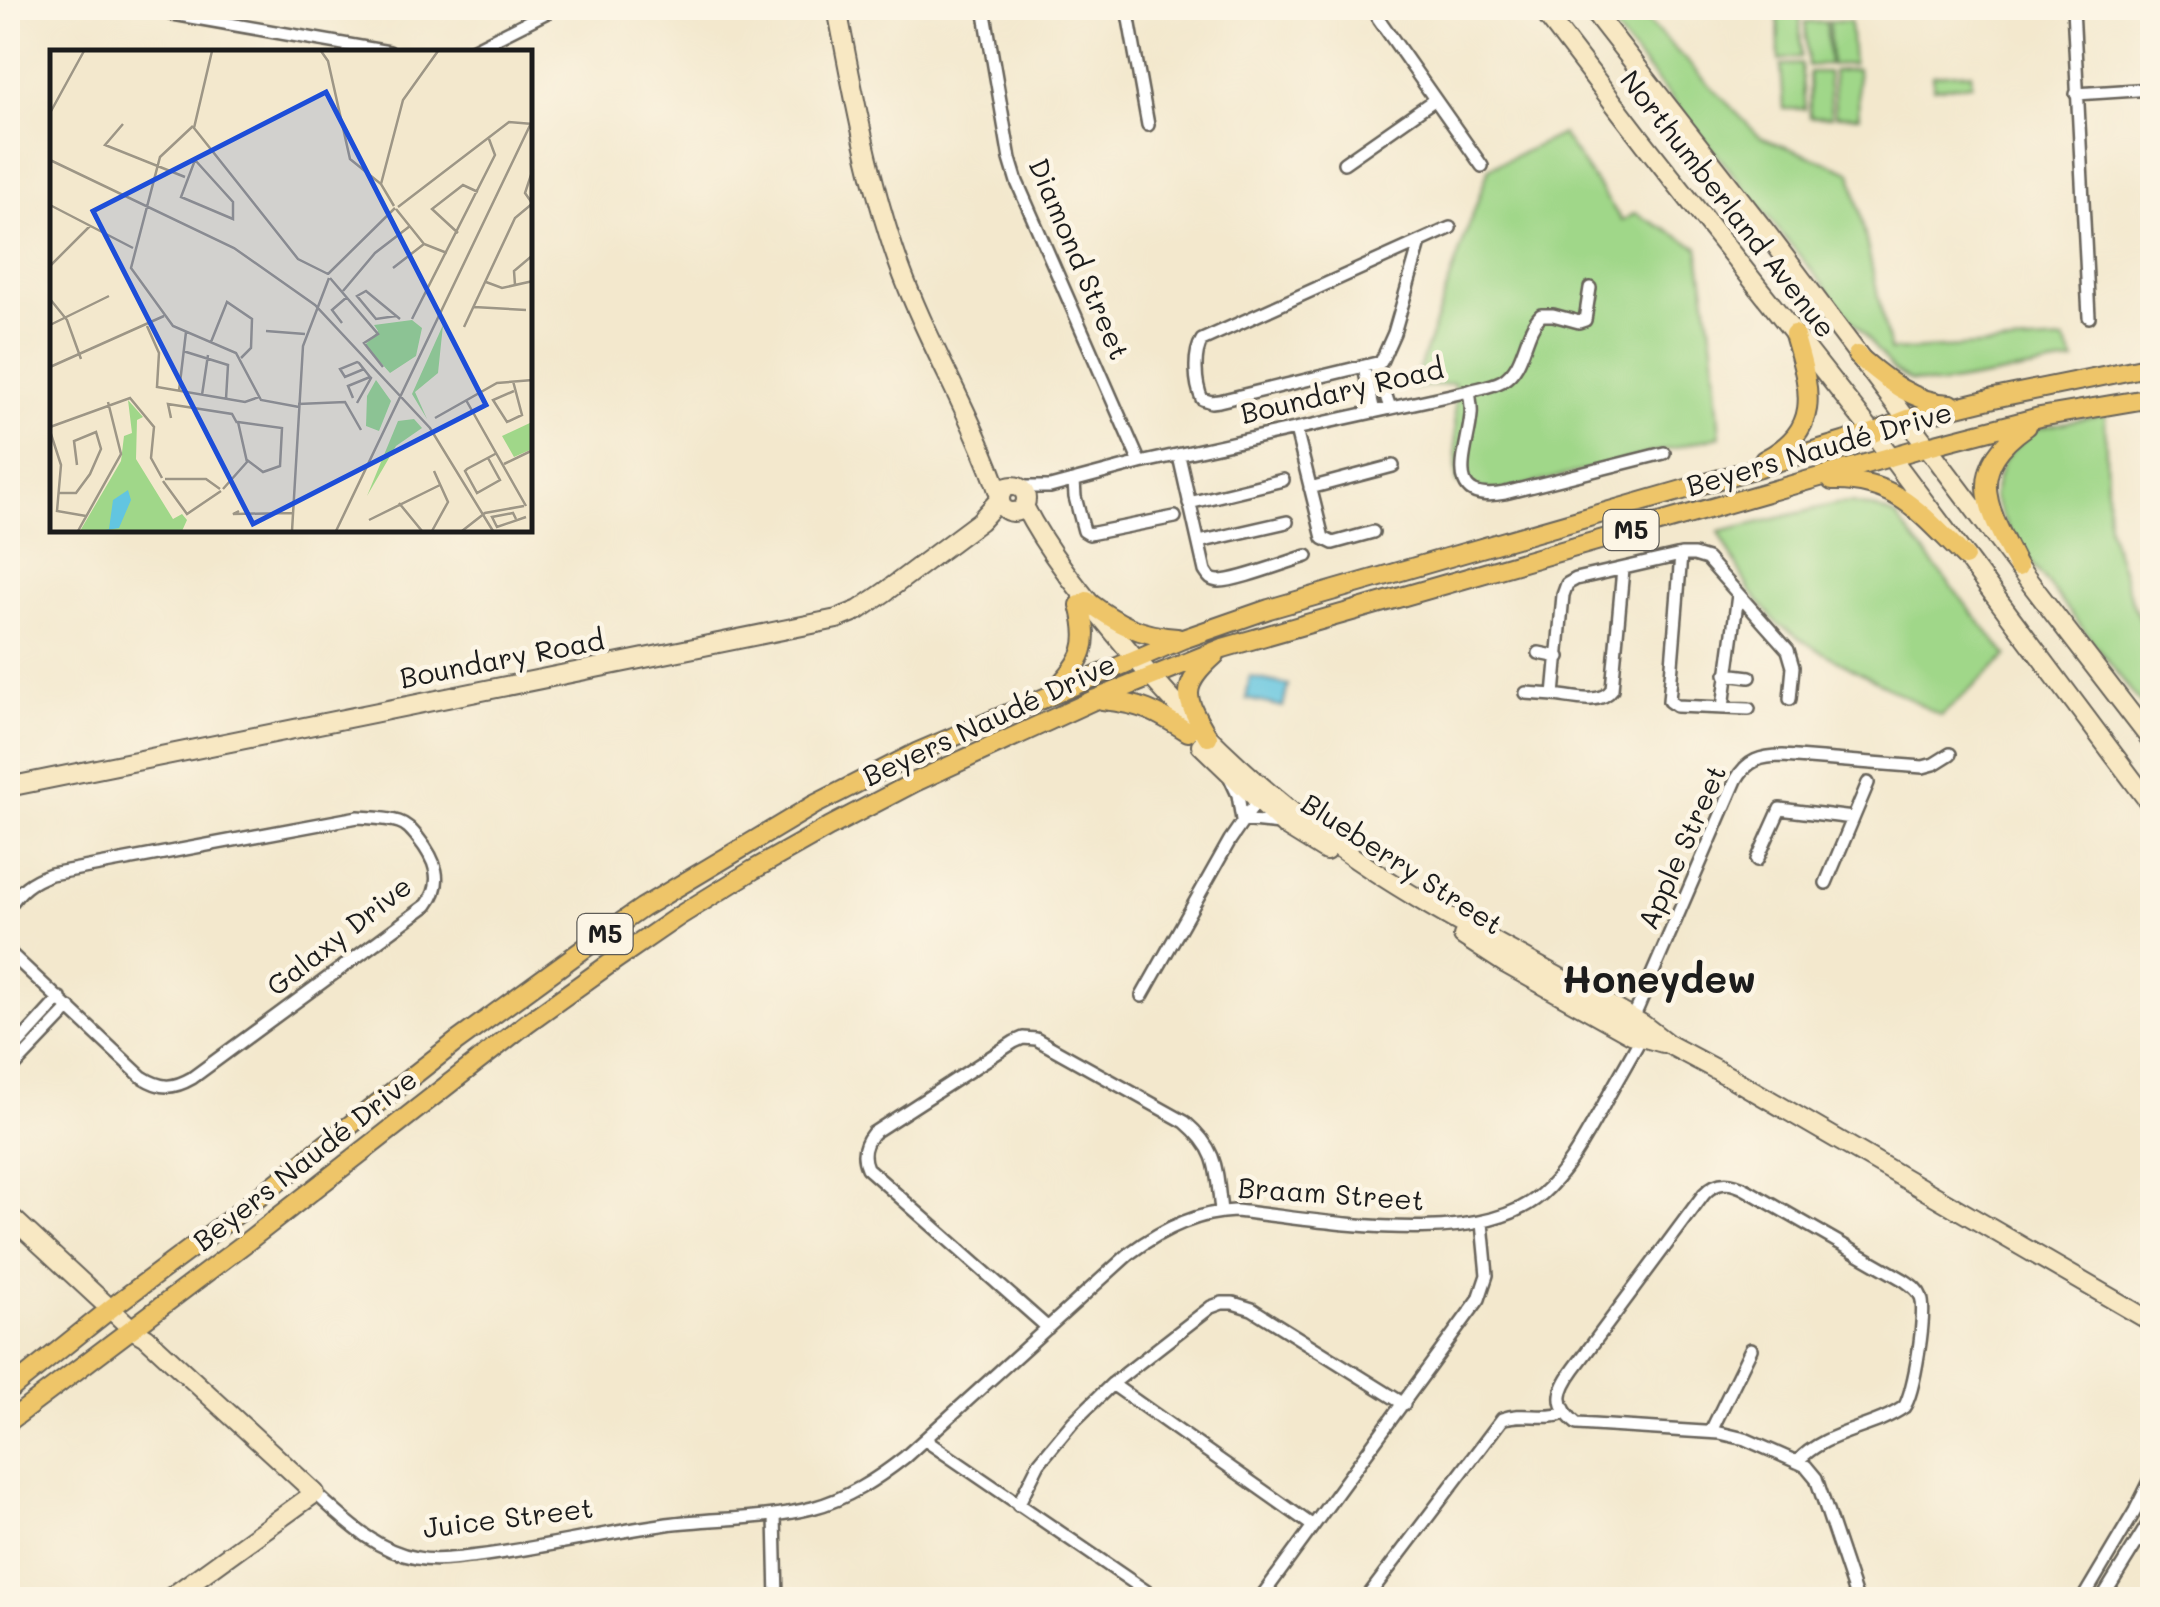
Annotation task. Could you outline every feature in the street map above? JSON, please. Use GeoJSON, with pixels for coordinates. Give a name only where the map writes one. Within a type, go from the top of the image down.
{"type":"FeatureCollection","features":[{"type":"Feature","properties":{"kind":"main road"},"geometry":{"type":"LineString","coordinates":[[1742,472],[1773,456],[1793,438],[1806,416],[1806,373],[1794,334]]}},
{"type":"Feature","properties":{"kind":"main road"},"geometry":{"type":"LineString","coordinates":[[1857,355],[1918,398],[1943,404],[1970,404]]}},
{"type":"Feature","properties":{"kind":"main road","name":"Beyers Naudé Drive"},"geometry":{"type":"LineString","coordinates":[[8,1392],[456,1042],[596,940],[642,908],[814,806],[918,752],[1183,639],[1358,582],[1908,420],[2152,366]]}},
{"type":"Feature","properties":{"kind":"main road","name":"Beyers Naudé Drive"},"geometry":{"type":"LineString","coordinates":[[8,1422],[140,1330],[527,1023],[679,916],[753,870],[915,782],[1096,699],[1222,648],[1928,446],[2040,417],[2152,398]]}},
{"type":"Feature","properties":{"kind":"main road"},"geometry":{"type":"LineString","coordinates":[[2018,567],[1989,509],[1986,484],[1998,451],[2009,438],[2040,417]]}},
{"type":"Feature","properties":{"kind":"main road"},"geometry":{"type":"LineString","coordinates":[[1799,484],[1856,481],[1893,492],[1965,557]]}},
{"type":"Feature","properties":{"kind":"main road"},"geometry":{"type":"LineString","coordinates":[[1084,603],[1140,633],[1183,639]]}},
{"type":"Feature","properties":{"kind":"main road"},"geometry":{"type":"LineString","coordinates":[[1048,696],[1075,668],[1084,652],[1084,603]]}},
{"type":"Feature","properties":{"kind":"main road"},"geometry":{"type":"LineString","coordinates":[[1208,737],[1190,706],[1190,683],[1222,648]]}},
{"type":"Feature","properties":{"kind":"main road"},"geometry":{"type":"LineString","coordinates":[[1096,699],[1141,706],[1188,732]]}},
{"type":"Feature","properties":{"kind":"street"},"geometry":{"type":"LineString","coordinates":[[139,8],[378,50]]}},
{"type":"Feature","properties":{"kind":"street"},"geometry":{"type":"LineString","coordinates":[[472,50],[554,8]]}},
{"type":"Feature","properties":{"kind":"street"},"geometry":{"type":"LineString","coordinates":[[837,8],[856,110],[883,216],[940,364],[1013,500],[1084,603],[1146,678]]}},
{"type":"Feature","properties":{"kind":"street","name":"Diamond Street"},"geometry":{"type":"LineString","coordinates":[[984,8],[1017,182],[1140,463]]}},
{"type":"Feature","properties":{"kind":"street"},"geometry":{"type":"LineString","coordinates":[[1127,8],[1148,125]]}},
{"type":"Feature","properties":{"kind":"street"},"geometry":{"type":"LineString","coordinates":[[1371,8],[1482,166]]}},
{"type":"Feature","properties":{"kind":"street","name":"Northumberland Avenue"},"geometry":{"type":"LineString","coordinates":[[1541,8],[1873,433],[2152,806]]}},
{"type":"Feature","properties":{"kind":"street","name":"Northumberland Avenue"},"geometry":{"type":"LineString","coordinates":[[1591,8],[2152,741]]}},
{"type":"Feature","properties":{"kind":"street"},"geometry":{"type":"LineString","coordinates":[[2073,8],[2089,317]]}},
{"type":"Feature","properties":{"kind":"street"},"geometry":{"type":"LineString","coordinates":[[2076,94],[2152,89]]}},
{"type":"Feature","properties":{"kind":"street"},"geometry":{"type":"LineString","coordinates":[[1344,163],[1434,100]]}},
{"type":"Feature","properties":{"kind":"street"},"geometry":{"type":"LineString","coordinates":[[1420,243],[1384,358],[1370,366],[1211,402],[1202,399],[1198,389],[1199,342],[1450,228]]}},
{"type":"Feature","properties":{"kind":"street"},"geometry":{"type":"LineString","coordinates":[[1470,391],[1511,374],[1532,326],[1541,315],[1585,320],[1590,288]]}},
{"type":"Feature","properties":{"kind":"street"},"geometry":{"type":"LineString","coordinates":[[1370,366],[1390,408]]}},
{"type":"Feature","properties":{"kind":"street"},"geometry":{"type":"LineString","coordinates":[[1370,366],[1374,412]]}},
{"type":"Feature","properties":{"kind":"street","name":"Boundary Road"},"geometry":{"type":"LineString","coordinates":[[8,787],[29,776],[837,619],[859,610],[1013,500],[1140,463],[1470,391],[1471,414],[1461,475],[1466,485],[1479,493],[1505,493],[1664,454]]}},
{"type":"Feature","properties":{"kind":"street"},"geometry":{"type":"LineString","coordinates":[[1296,430],[1322,538],[1334,543],[1374,532]]}},
{"type":"Feature","properties":{"kind":"street"},"geometry":{"type":"LineString","coordinates":[[1179,456],[1205,571],[1211,578],[1218,580],[1307,556]]}},
{"type":"Feature","properties":{"kind":"street"},"geometry":{"type":"LineString","coordinates":[[1310,488],[1393,466]]}},
{"type":"Feature","properties":{"kind":"street"},"geometry":{"type":"LineString","coordinates":[[1188,503],[1283,480]]}},
{"type":"Feature","properties":{"kind":"street"},"geometry":{"type":"LineString","coordinates":[[1074,481],[1084,530],[1089,534],[1175,517]]}},
{"type":"Feature","properties":{"kind":"street"},"geometry":{"type":"LineString","coordinates":[[1200,542],[1287,522]]}},
{"type":"Feature","properties":{"kind":"street"},"geometry":{"type":"LineString","coordinates":[[1554,695],[1567,584],[1694,554],[1707,560],[1788,650],[1794,667],[1790,699]]}},
{"type":"Feature","properties":{"kind":"street"},"geometry":{"type":"LineString","coordinates":[[1680,555],[1669,701],[1676,706],[1749,710]]}},
{"type":"Feature","properties":{"kind":"street"},"geometry":{"type":"LineString","coordinates":[[1526,692],[1599,700],[1608,696],[1612,689],[1623,569]]}},
{"type":"Feature","properties":{"kind":"street"},"geometry":{"type":"LineString","coordinates":[[1723,707],[1738,595]]}},
{"type":"Feature","properties":{"kind":"street"},"geometry":{"type":"LineString","coordinates":[[1539,654],[1559,656]]}},
{"type":"Feature","properties":{"kind":"street"},"geometry":{"type":"LineString","coordinates":[[1726,674],[1750,676]]}},
{"type":"Feature","properties":{"kind":"street","name":"Blueberry Street"},"geometry":{"type":"LineString","coordinates":[[1146,678],[1188,732],[1226,770],[1390,880],[1637,1029]]}},
{"type":"Feature","properties":{"kind":"street","name":"Blueberry Street"},"geometry":{"type":"LineString","coordinates":[[1146,678],[1262,794],[1284,824],[1506,964],[1730,1077],[2152,1322]]}},
{"type":"Feature","properties":{"kind":"street","name":"Apple Street"},"geometry":{"type":"LineString","coordinates":[[1637,1029],[1736,780],[1748,764],[1772,756],[1923,766],[1950,754]]}},
{"type":"Feature","properties":{"kind":"street"},"geometry":{"type":"LineString","coordinates":[[1226,770],[1238,794],[1242,820]]}},
{"type":"Feature","properties":{"kind":"street"},"geometry":{"type":"LineString","coordinates":[[1826,883],[1868,783]]}},
{"type":"Feature","properties":{"kind":"street"},"geometry":{"type":"LineString","coordinates":[[1142,996],[1242,820],[1262,794]]}},
{"type":"Feature","properties":{"kind":"street"},"geometry":{"type":"LineString","coordinates":[[1756,860],[1780,809],[1853,818]]}},
{"type":"Feature","properties":{"kind":"street","name":"Galaxy Drive"},"geometry":{"type":"LineString","coordinates":[[8,908],[25,886],[51,874],[343,819],[378,818],[401,823],[434,859],[436,883],[427,904],[179,1086],[161,1086],[142,1077],[8,947]]}},
{"type":"Feature","properties":{"kind":"street"},"geometry":{"type":"LineString","coordinates":[[1242,820],[1284,824]]}},
{"type":"Feature","properties":{"kind":"street"},"geometry":{"type":"LineString","coordinates":[[8,1054],[60,998]]}},
{"type":"Feature","properties":{"kind":"street"},"geometry":{"type":"LineString","coordinates":[[8,1073],[70,1008]]}},
{"type":"Feature","properties":{"kind":"street","name":"Braam Street"},"geometry":{"type":"LineString","coordinates":[[774,1516],[816,1508],[882,1475],[1146,1241],[1181,1222],[1235,1211],[1397,1228],[1433,1228],[1482,1223],[1528,1205],[1565,1169],[1637,1029]]}},
{"type":"Feature","properties":{"kind":"street"},"geometry":{"type":"LineString","coordinates":[[1048,1328],[868,1168],[863,1160],[864,1150],[873,1133],[1014,1042],[1036,1039],[1192,1129],[1208,1145],[1213,1157],[1221,1211]]}},
{"type":"Feature","properties":{"kind":"street"},"geometry":{"type":"LineString","coordinates":[[1797,1462],[1820,1444],[1904,1408],[1912,1390],[1922,1298],[1904,1280],[1735,1184],[1718,1184],[1704,1194],[1574,1368],[1561,1391],[1565,1413],[1577,1424],[1588,1426],[1711,1432],[1744,1439],[1806,1466],[1816,1478],[1857,1600]]}},
{"type":"Feature","properties":{"kind":"street","name":"Juice Street"},"geometry":{"type":"LineString","coordinates":[[8,1200],[114,1306]]}},
{"type":"Feature","properties":{"kind":"street","name":"Juice Street"},"geometry":{"type":"LineString","coordinates":[[8,1214],[316,1493],[368,1538],[391,1551],[419,1559],[451,1559],[668,1524],[774,1516]]}},
{"type":"Feature","properties":{"kind":"street"},"geometry":{"type":"LineString","coordinates":[[1259,1600],[1471,1312],[1487,1274],[1482,1223]]}},
{"type":"Feature","properties":{"kind":"street"},"geometry":{"type":"LineString","coordinates":[[1018,1506],[1038,1463],[1073,1422],[1112,1384],[1199,1315],[1222,1303],[1252,1309],[1404,1404]]}},
{"type":"Feature","properties":{"kind":"street"},"geometry":{"type":"LineString","coordinates":[[1711,1432],[1750,1349]]}},
{"type":"Feature","properties":{"kind":"street"},"geometry":{"type":"LineString","coordinates":[[1112,1384],[1314,1526]]}},
{"type":"Feature","properties":{"kind":"street"},"geometry":{"type":"LineString","coordinates":[[1364,1600],[1502,1419],[1552,1418],[1565,1413]]}},
{"type":"Feature","properties":{"kind":"street"},"geometry":{"type":"LineString","coordinates":[[925,1440],[1159,1600]]}},
{"type":"Feature","properties":{"kind":"street"},"geometry":{"type":"LineString","coordinates":[[2082,1600],[2152,1477]]}},
{"type":"Feature","properties":{"kind":"street"},"geometry":{"type":"LineString","coordinates":[[166,1600],[316,1493]]}},
{"type":"Feature","properties":{"kind":"street"},"geometry":{"type":"LineString","coordinates":[[774,1516],[777,1600]]}},
{"type":"Feature","properties":{"kind":"street"},"geometry":{"type":"LineString","coordinates":[[2100,1600],[2152,1518]]}},
{"type":"Feature","properties":{"kind":"green space"},"geometry":{"type":"Polygon","coordinates":[[[1606,8],[1635,8],[1760,137],[1851,172],[1890,351],[2064,341],[2075,362],[1939,385],[1910,381],[1893,370],[1602,14],[1606,8]]]}},
{"type":"Feature","properties":{"kind":"green space"},"geometry":{"type":"Polygon","coordinates":[[[1800,12],[1801,57],[1779,60],[1778,13],[1800,12]]]}},
{"type":"Feature","properties":{"kind":"green space"},"geometry":{"type":"Polygon","coordinates":[[[1850,21],[1853,64],[1831,65],[1829,22],[1850,21]]]}},
{"type":"Feature","properties":{"kind":"green space"},"geometry":{"type":"Polygon","coordinates":[[[1826,22],[1829,64],[1808,66],[1805,23],[1826,22]]]}},
{"type":"Feature","properties":{"kind":"green space"},"geometry":{"type":"Polygon","coordinates":[[[1801,64],[1805,109],[1784,109],[1781,65],[1801,64]]]}},
{"type":"Feature","properties":{"kind":"green space"},"geometry":{"type":"Polygon","coordinates":[[[1857,69],[1859,116],[1835,116],[1833,71],[1857,69]]]}},
{"type":"Feature","properties":{"kind":"green space"},"geometry":{"type":"Polygon","coordinates":[[[1809,72],[1828,72],[1831,117],[1810,117],[1809,72]]]}},
{"type":"Feature","properties":{"kind":"green space"},"geometry":{"type":"Polygon","coordinates":[[[1971,72],[1972,84],[1933,88],[1933,75],[1971,72]]]}},
{"type":"Feature","properties":{"kind":"green space"},"geometry":{"type":"Polygon","coordinates":[[[1562,134],[1622,221],[1635,213],[1698,247],[1713,345],[1720,436],[1496,493],[1457,483],[1454,383],[1412,389],[1489,168],[1562,134]]]}},
{"type":"Feature","properties":{"kind":"green space"},"geometry":{"type":"Polygon","coordinates":[[[2105,414],[2108,526],[2133,605],[2152,643],[2152,718],[2013,539],[1993,497],[2002,463],[2035,429],[2105,414]]]}},
{"type":"Feature","properties":{"kind":"green space"},"geometry":{"type":"Polygon","coordinates":[[[1852,503],[1896,517],[2007,656],[1941,716],[1813,647],[1777,623],[1750,591],[1719,532],[1852,503]]]}},
{"type":"Feature","properties":{"kind":"water"},"geometry":{"type":"Polygon","coordinates":[[[1250,677],[1288,685],[1283,707],[1246,699],[1250,677]]]}},
{"type":"Feature","properties":{"kind":"district","name":"Honeydew"},"geometry":{"type":"Point","coordinates":[1659,980]}}]}
